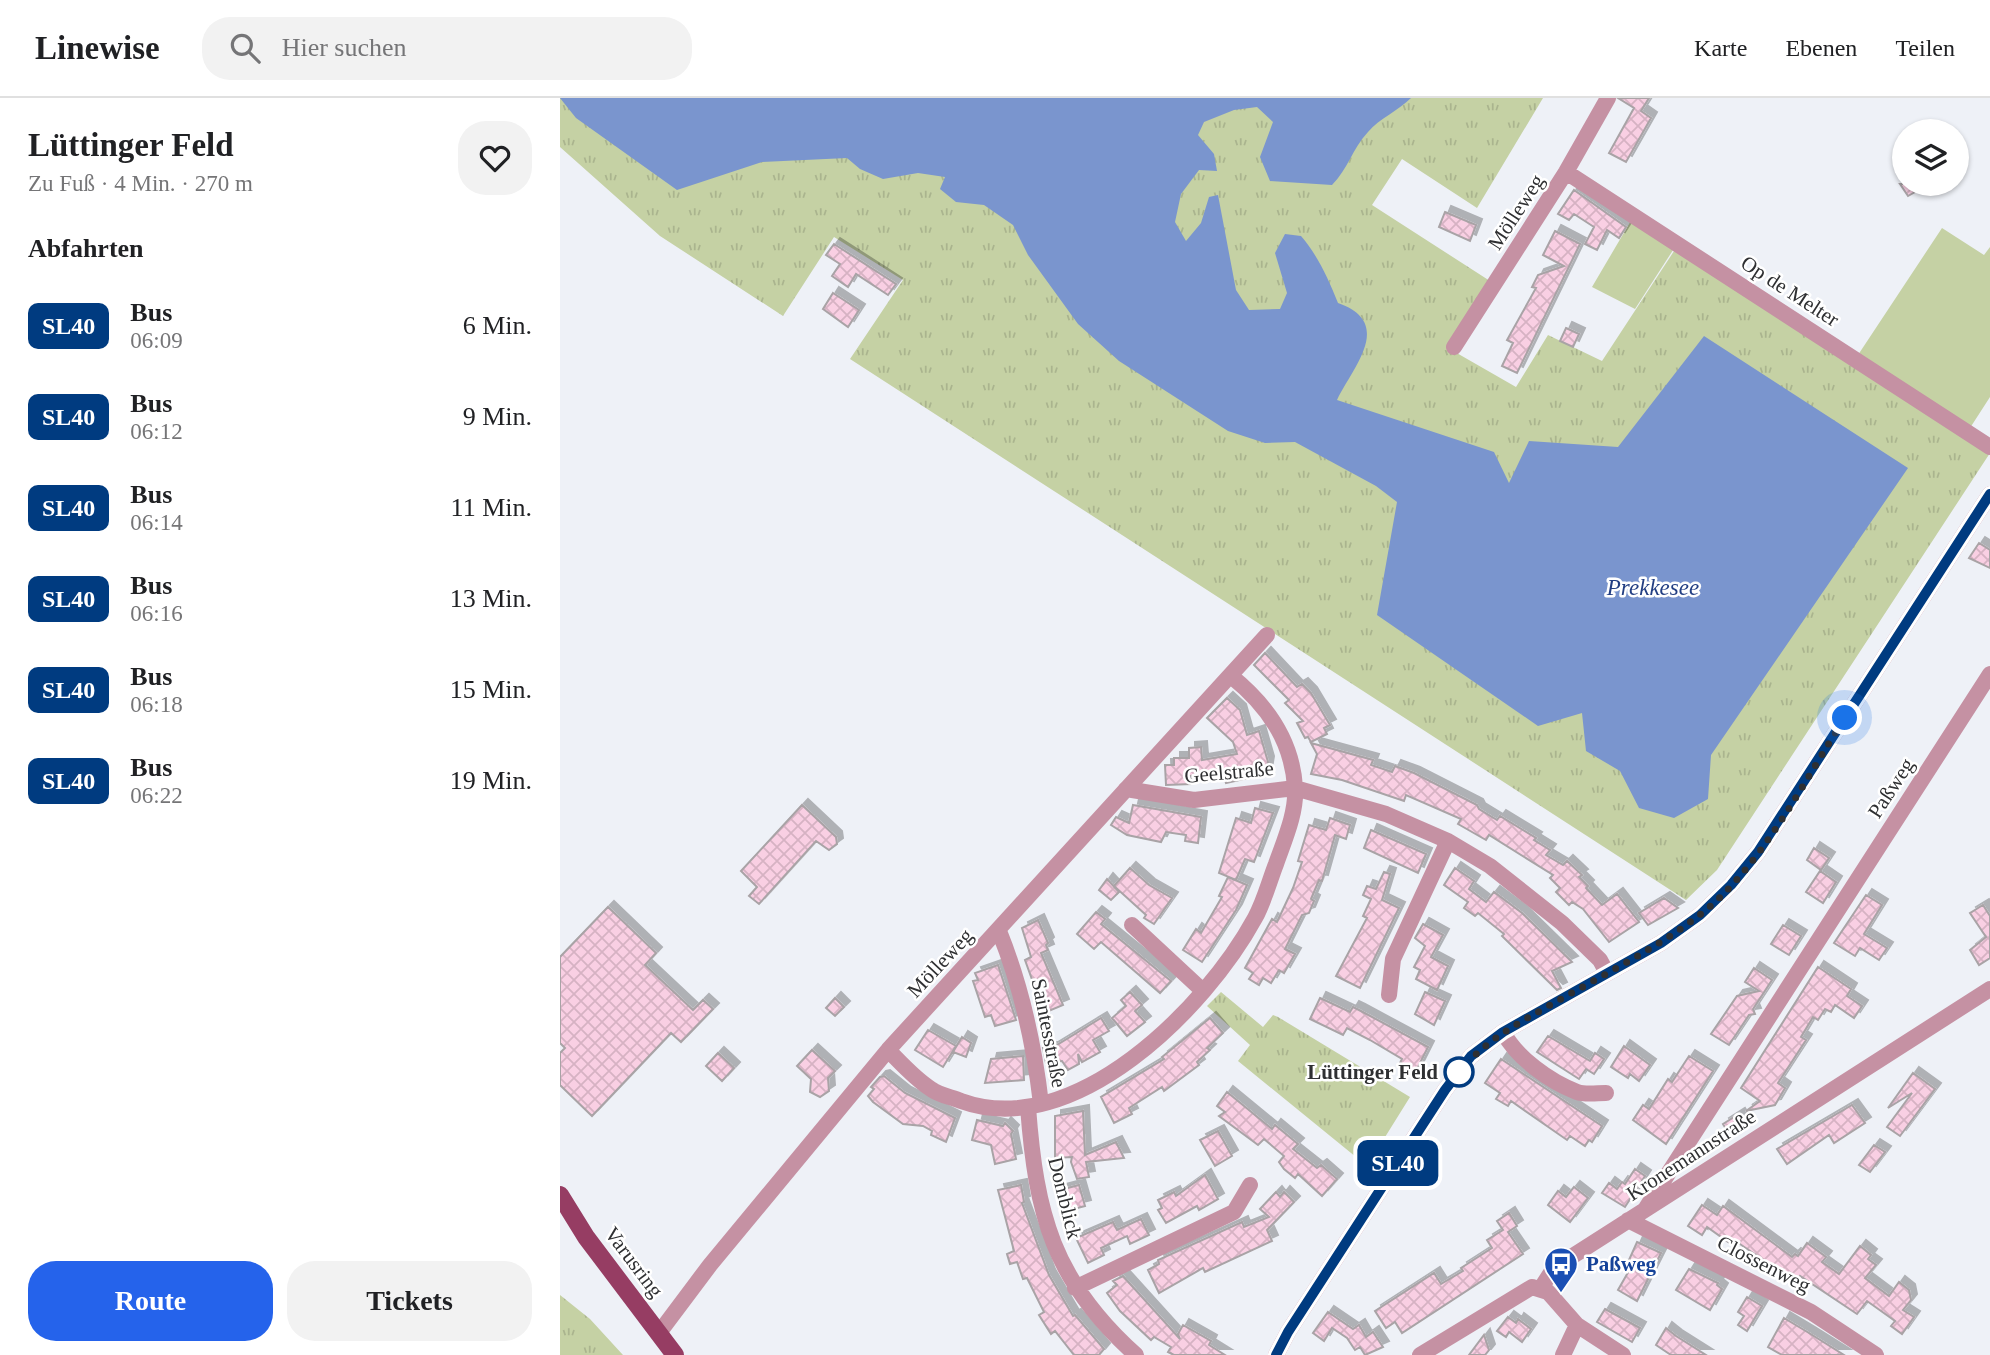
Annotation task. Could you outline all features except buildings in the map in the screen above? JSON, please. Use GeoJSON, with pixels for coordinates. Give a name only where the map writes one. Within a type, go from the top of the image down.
{"type":"FeatureCollection","features":[{"type":"Feature","properties":{"kind":"main road","name":"Varusring"},"geometry":{"type":"LineString","coordinates":[[560,1195],[586,1237],[675,1355]]}},
{"type":"Feature","properties":{"kind":"street","name":"Mölleweg"},"geometry":{"type":"LineString","coordinates":[[1454,347],[1566,172],[1608,98]]}},
{"type":"Feature","properties":{"kind":"street","name":"Op de Melter"},"geometry":{"type":"LineString","coordinates":[[1566,172],[1990,447]]}},
{"type":"Feature","properties":{"kind":"street"},"geometry":{"type":"LineString","coordinates":[[1276,1355],[1288,1332],[1445,1090],[1471,1056],[1503,1032],[1661,943],[1700,915],[1731,885],[1758,852],[1990,494]]}},
{"type":"Feature","properties":{"kind":"street","name":"Mölleweg"},"geometry":{"type":"LineString","coordinates":[[659,1333],[710,1265],[888,1050],[1267,635]]}},
{"type":"Feature","properties":{"kind":"street","name":"Paßweg"},"geometry":{"type":"LineString","coordinates":[[1646,1208],[1990,674]]}},
{"type":"Feature","properties":{"kind":"street"},"geometry":{"type":"LineString","coordinates":[[888,1050],[932,1090],[970,1104],[1034,1105],[1076,1091],[1127,1062],[1203,991],[1256,917],[1285,837],[1295,788],[1289,752],[1272,716],[1253,694],[1231,676]]}},
{"type":"Feature","properties":{"kind":"street"},"geometry":{"type":"LineString","coordinates":[[1295,788],[1386,814],[1448,841],[1490,866],[1532,897],[1585,945],[1607,972]]}},
{"type":"Feature","properties":{"kind":"street","name":"Geelstraße"},"geometry":{"type":"LineString","coordinates":[[1126,789],[1155,796],[1195,800],[1295,788]]}},
{"type":"Feature","properties":{"kind":"street"},"geometry":{"type":"LineString","coordinates":[[1389,995],[1393,959],[1448,841]]}},
{"type":"Feature","properties":{"kind":"street"},"geometry":{"type":"LineString","coordinates":[[1132,925],[1203,991]]}},
{"type":"Feature","properties":{"kind":"street","name":"Saintesstraße"},"geometry":{"type":"LineString","coordinates":[[999,931],[1019,981],[1030,1024],[1034,1105]]}},
{"type":"Feature","properties":{"kind":"street","name":"Kronemannstraße"},"geometry":{"type":"LineString","coordinates":[[1541,1288],[1554,1268],[1990,989]]}},
{"type":"Feature","properties":{"kind":"street"},"geometry":{"type":"LineString","coordinates":[[1503,1032],[1511,1046],[1547,1074],[1579,1093],[1606,1093]]}},
{"type":"Feature","properties":{"kind":"street","name":"Domblick"},"geometry":{"type":"LineString","coordinates":[[1034,1105],[1038,1193],[1049,1235],[1075,1288],[1136,1355]]}},
{"type":"Feature","properties":{"kind":"street"},"geometry":{"type":"LineString","coordinates":[[1075,1288],[1234,1212],[1250,1185]]}},
{"type":"Feature","properties":{"kind":"street","name":"Clossenweg"},"geometry":{"type":"LineString","coordinates":[[1628,1220],[1811,1312],[1876,1355]]}},
{"type":"Feature","properties":{"kind":"street"},"geometry":{"type":"LineString","coordinates":[[1420,1355],[1524,1289],[1541,1288],[1577,1325],[1623,1355]]}},
{"type":"Feature","properties":{"kind":"street"},"geometry":{"type":"LineString","coordinates":[[1563,1355],[1577,1325]]}},
{"type":"Feature","properties":{"kind":"green space"},"geometry":{"type":"Polygon","coordinates":[[[560,98],[1543,98],[1477,208],[1402,159],[1372,205],[1490,281],[1448,348],[1516,387],[1548,335],[1602,361],[1676,248],[1990,453],[1717,870],[1686,900],[850,359],[903,280],[834,237],[783,316],[660,236],[560,147],[560,98]]]}},
{"type":"Feature","properties":{"kind":"green space"},"geometry":{"type":"Polygon","coordinates":[[[1632,219],[1675,247],[1635,309],[1592,287],[1632,219]]]}},
{"type":"Feature","properties":{"kind":"green space"},"geometry":{"type":"Polygon","coordinates":[[[1942,228],[1984,255],[1990,247],[1990,397],[1970,428],[1858,355],[1942,228]]]}},
{"type":"Feature","properties":{"kind":"green space"},"geometry":{"type":"Polygon","coordinates":[[[1221,992],[1263,1027],[1273,1015],[1278,1017],[1410,1097],[1367,1166],[1238,1061],[1250,1045],[1207,1006],[1221,992]]]}},
{"type":"Feature","properties":{"kind":"green space"},"geometry":{"type":"Polygon","coordinates":[[[560,1295],[590,1319],[623,1355],[560,1355],[560,1295]]]}},
{"type":"Feature","properties":{"kind":"water","name":"Prekkesee"},"geometry":{"type":"Polygon","coordinates":[[[560,98],[1411,98],[1368,132],[1332,185],[1270,181],[1260,157],[1273,122],[1257,107],[1234,110],[1204,122],[1198,135],[1214,154],[1217,171],[1199,170],[1181,194],[1175,222],[1186,241],[1201,223],[1209,197],[1218,195],[1236,290],[1249,310],[1280,309],[1287,293],[1275,253],[1285,234],[1301,236],[1322,268],[1338,303],[1355,312],[1364,322],[1367,334],[1365,347],[1337,400],[1494,452],[1509,483],[1529,441],[1618,447],[1704,336],[1908,468],[1711,755],[1708,799],[1674,818],[1639,808],[1620,771],[1586,751],[1582,713],[1538,726],[1377,615],[1397,502],[1376,486],[1295,442],[1265,443],[1228,431],[1119,361],[1078,324],[1028,255],[1013,225],[984,205],[956,202],[940,189],[945,177],[918,173],[883,179],[860,169],[847,158],[762,162],[677,190],[576,118],[560,98]]]}},
{"type":"Feature","properties":{"kind":"bus line","name":"SL40"},"geometry":{"type":"LineString","coordinates":[[1276,1355],[1288,1332],[1445,1090],[1471,1056],[1503,1032],[1661,943],[1700,915],[1731,885],[1758,852],[1990,494]]}},
{"type":"Feature","properties":{"kind":"place","name":"Lüttinger Feld"},"geometry":{"type":"Point","coordinates":[1459,1072]}},
{"type":"Feature","properties":{"kind":"place","name":"Paßweg"},"geometry":{"type":"Point","coordinates":[1561,1294]}},
{"type":"Feature","properties":{"kind":"route"},"geometry":{"type":"LineString","coordinates":[[1459,1072],[1455,1077],[1471,1056],[1486,1043],[1661,943],[1700,915],[1731,885],[1758,852],[1845,718]]}}]}
